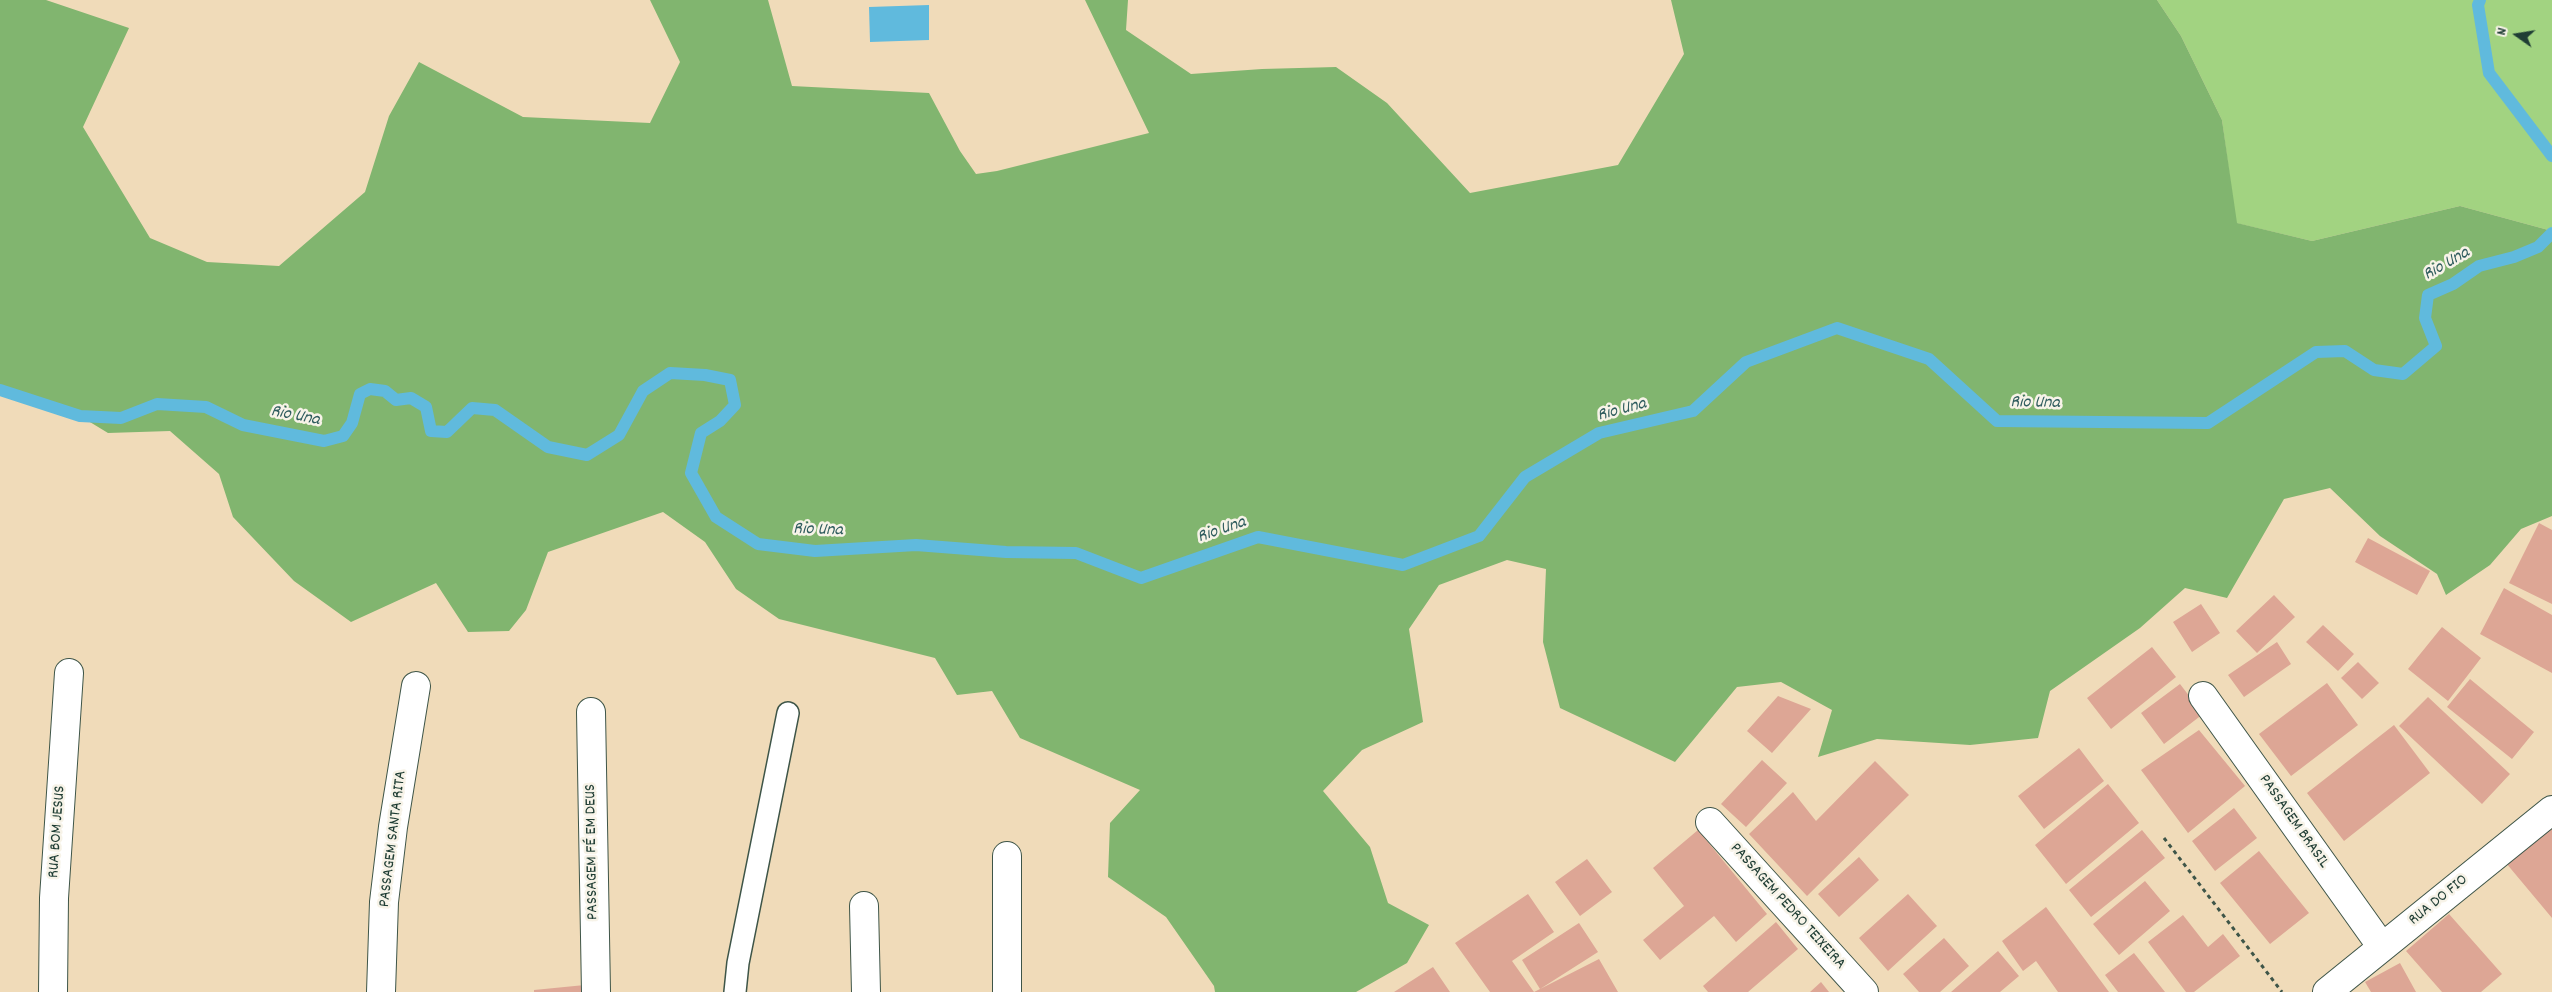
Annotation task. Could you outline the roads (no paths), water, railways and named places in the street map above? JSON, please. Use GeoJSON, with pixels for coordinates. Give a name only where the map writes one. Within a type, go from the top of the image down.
{"type":"FeatureCollection","features":[{"type":"Feature","properties":{"kind":"street","name":"RUA BOM JESUS"},"geometry":{"type":"LineString","coordinates":[[53,992],[54,898],[69,673]]}},
{"type":"Feature","properties":{"kind":"street","name":"PASSAGEM SANTA RITA"},"geometry":{"type":"LineString","coordinates":[[381,992],[384,902],[393,827],[416,686]]}},
{"type":"Feature","properties":{"kind":"street","name":"PASSAGEM BRASIL"},"geometry":{"type":"LineString","coordinates":[[2203,696],[2382,947]]}},
{"type":"Feature","properties":{"kind":"street","name":"PASSAGEM FÉ EM DEUS"},"geometry":{"type":"LineString","coordinates":[[591,712],[596,992]]}},
{"type":"Feature","properties":{"kind":"street","name":"RUA DO FIO"},"geometry":{"type":"LineString","coordinates":[[2327,992],[2552,810]]}},
{"type":"Feature","properties":{"kind":"street","name":"PASSAGEM PEDRO TEIXEIRA"},"geometry":{"type":"LineString","coordinates":[[1710,822],[1864,992]]}},
{"type":"Feature","properties":{"kind":"street"},"geometry":{"type":"LineString","coordinates":[[1007,856],[1007,992]]}},
{"type":"Feature","properties":{"kind":"street"},"geometry":{"type":"LineString","coordinates":[[864,906],[866,992]]}},
{"type":"Feature","properties":{"kind":"lane"},"geometry":{"type":"LineString","coordinates":[[735,992],[738,963],[788,713]]}},
{"type":"Feature","properties":{"kind":"water"},"geometry":{"type":"Polygon","coordinates":[[[929,5],[929,40],[870,42],[869,7],[929,5]]]}},
{"type":"Feature","properties":{"kind":"waterway","name":"Rio Una"},"geometry":{"type":"LineString","coordinates":[[2480,0],[2478,5],[2489,73],[2552,156]]}},
{"type":"Feature","properties":{"kind":"waterway","name":"Rio Una"},"geometry":{"type":"LineString","coordinates":[[0,390],[80,416],[121,418],[157,404],[206,407],[243,425],[324,441],[343,436],[352,423],[360,394],[370,389],[385,391],[396,400],[411,398],[426,407],[431,431],[447,432],[472,408],[495,410],[548,447],[587,455],[619,435],[643,391],[670,373],[705,375],[730,380],[735,405],[720,421],[701,433],[691,473],[716,517],[758,544],[815,551],[916,545],[1006,552],[1076,553],[1141,578],[1258,537],[1403,565],[1479,536],[1525,477],[1599,433],[1693,411],[1746,362],[1837,328],[1929,359],[1997,421],[2208,423],[2316,352],[2345,351],[2374,370],[2403,374],[2436,346],[2425,318],[2428,295],[2453,284],[2479,266],[2514,257],[2538,247],[2552,233]]}}]}
